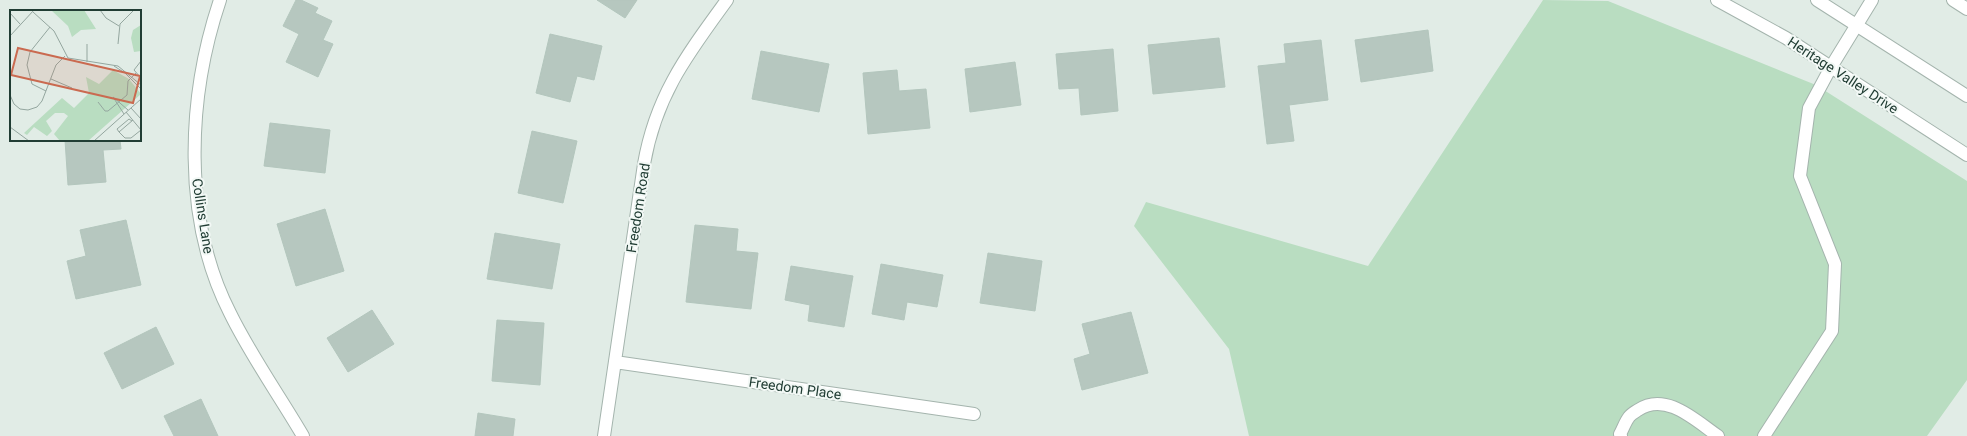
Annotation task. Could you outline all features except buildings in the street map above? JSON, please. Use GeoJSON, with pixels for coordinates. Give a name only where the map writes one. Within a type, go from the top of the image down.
{"type":"FeatureCollection","features":[{"type":"Feature","properties":{"kind":"street","name":"Collins Lane"},"geometry":{"type":"LineString","coordinates":[[220,0],[208,39],[198,86],[196,111],[195,162],[202,227],[212,268],[230,313],[303,436]]}},
{"type":"Feature","properties":{"kind":"street","name":"Freedom Road"},"geometry":{"type":"LineString","coordinates":[[604,436],[644,164],[654,120],[682,63],[727,0]]}},
{"type":"Feature","properties":{"kind":"street","name":"Heritage Valley Drive"},"geometry":{"type":"LineString","coordinates":[[1717,0],[1757,21],[1967,155]]}},
{"type":"Feature","properties":{"kind":"street"},"geometry":{"type":"LineString","coordinates":[[1817,0],[1967,96]]}},
{"type":"Feature","properties":{"kind":"street"},"geometry":{"type":"LineString","coordinates":[[1764,436],[1832,331],[1834,264],[1800,176],[1809,108],[1831,67],[1872,0]]}},
{"type":"Feature","properties":{"kind":"street"},"geometry":{"type":"LineString","coordinates":[[1953,0],[1967,9]]}},
{"type":"Feature","properties":{"kind":"street","name":"Freedom Place"},"geometry":{"type":"LineString","coordinates":[[615,362],[974,414]]}},
{"type":"Feature","properties":{"kind":"street"},"geometry":{"type":"LineString","coordinates":[[1622,436],[1620,434],[1630,416],[1643,407],[1659,403],[1670,406],[1690,416],[1718,436]]}},
{"type":"Feature","properties":{"kind":"green space"},"geometry":{"type":"Polygon","coordinates":[[[1543,0],[1608,1],[1816,85],[1967,181],[1967,380],[1927,436],[1249,436],[1229,349],[1134,226],[1146,202],[1368,266],[1543,0]]]}}]}
